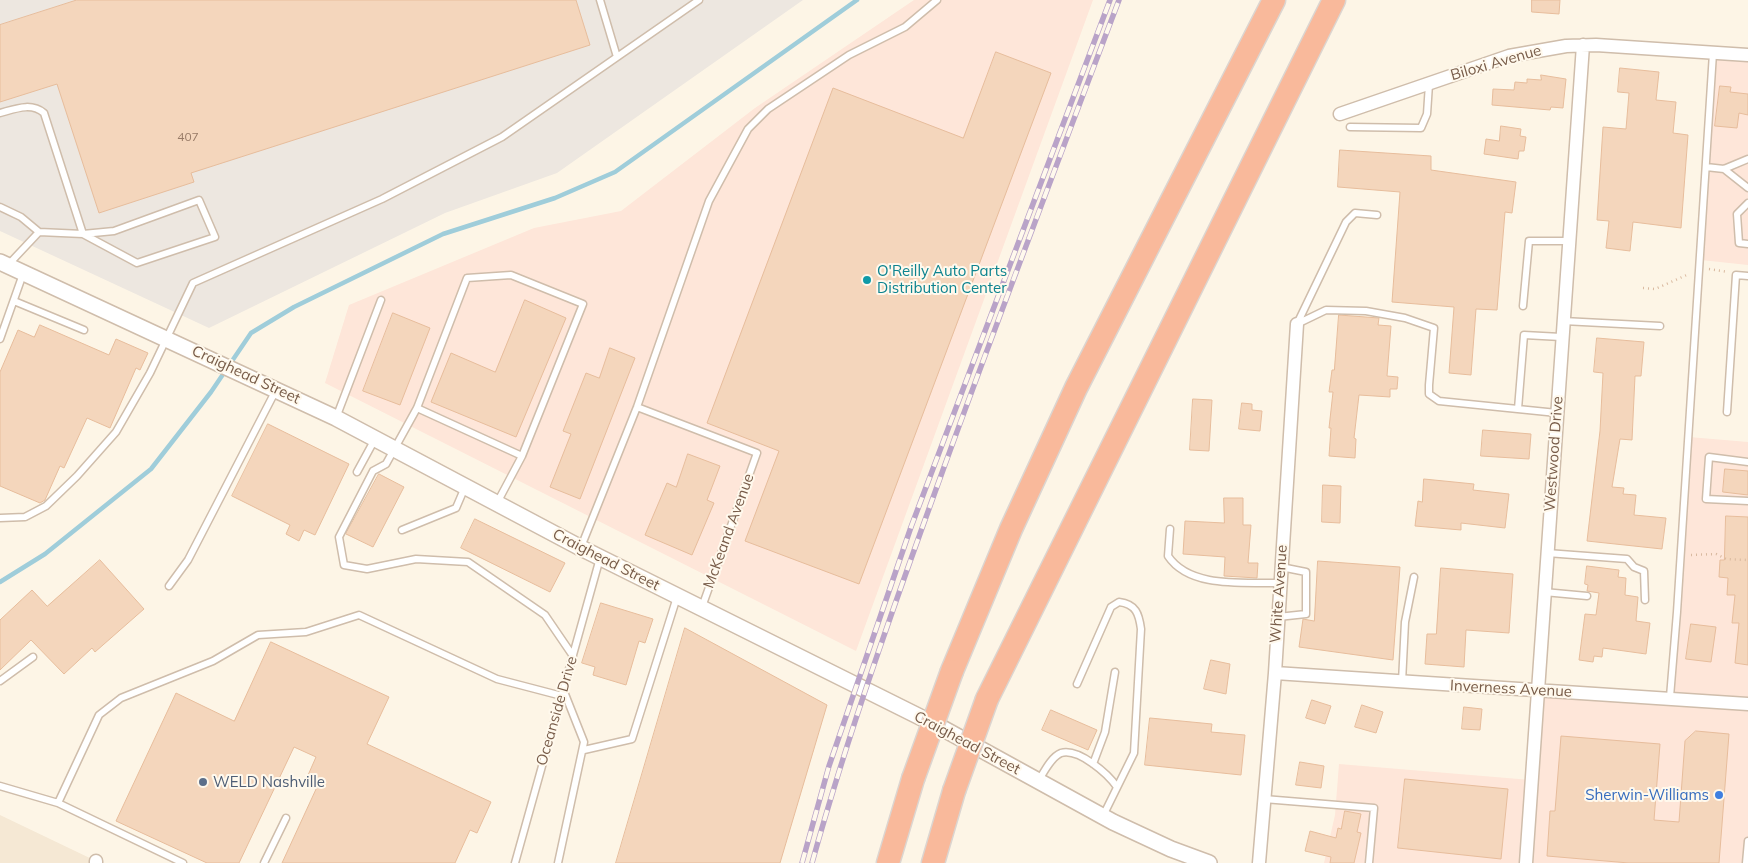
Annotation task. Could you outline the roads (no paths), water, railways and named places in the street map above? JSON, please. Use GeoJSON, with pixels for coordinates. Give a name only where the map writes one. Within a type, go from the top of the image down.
{"type":"FeatureCollection","features":[{"type":"Feature","properties":{"kind":"highway"},"geometry":{"type":"LineString","coordinates":[[888,863],[913,778],[952,671],[1011,529],[1076,388],[1274,0]]}},
{"type":"Feature","properties":{"kind":"highway"},"geometry":{"type":"LineString","coordinates":[[933,863],[954,791],[987,699],[1334,0]]}},
{"type":"Feature","properties":{"kind":"street","name":"Biloxi Avenue"},"geometry":{"type":"LineString","coordinates":[[1340,114],[1509,56],[1537,50],[1582,45],[1748,55]]}},
{"type":"Feature","properties":{"kind":"street","name":"Westwood Drive"},"geometry":{"type":"LineString","coordinates":[[1526,863],[1582,45]]}},
{"type":"Feature","properties":{"kind":"street","name":"Craighead Street"},"geometry":{"type":"LineString","coordinates":[[4,264],[174,341],[336,418],[396,448],[580,548],[942,728],[1103,816],[1171,849],[1209,863]]}},
{"type":"Feature","properties":{"kind":"street","name":"White Avenue"},"geometry":{"type":"LineString","coordinates":[[1259,863],[1275,674],[1297,324]]}},
{"type":"Feature","properties":{"kind":"street","name":"Inverness Avenue"},"geometry":{"type":"LineString","coordinates":[[1275,674],[1537,691],[1670,697],[1748,704]]}},
{"type":"Feature","properties":{"kind":"lane"},"geometry":{"type":"LineString","coordinates":[[600,0],[617,57]]}},
{"type":"Feature","properties":{"kind":"lane"},"geometry":{"type":"LineString","coordinates":[[0,518],[25,517],[46,506],[98,454],[116,432],[174,341],[192,283],[382,199],[502,137],[699,0]]}},
{"type":"Feature","properties":{"kind":"lane"},"geometry":{"type":"LineString","coordinates":[[580,548],[637,407],[710,202],[748,129],[768,109],[849,55],[905,26],[937,0]]}},
{"type":"Feature","properties":{"kind":"lane"},"geometry":{"type":"LineString","coordinates":[[1670,697],[1713,53]]}},
{"type":"Feature","properties":{"kind":"lane"},"geometry":{"type":"LineString","coordinates":[[1350,127],[1420,128],[1427,114],[1430,84]]}},
{"type":"Feature","properties":{"kind":"lane"},"geometry":{"type":"LineString","coordinates":[[0,112],[23,106],[37,107],[44,113],[83,234],[137,263],[215,237],[199,200],[114,231],[83,234],[39,232],[21,217],[0,207]]}},
{"type":"Feature","properties":{"kind":"lane"},"geometry":{"type":"LineString","coordinates":[[1706,167],[1724,169],[1748,159]]}},
{"type":"Feature","properties":{"kind":"lane"},"geometry":{"type":"LineString","coordinates":[[1724,169],[1748,188]]}},
{"type":"Feature","properties":{"kind":"lane"},"geometry":{"type":"LineString","coordinates":[[1748,203],[1737,214],[1739,242],[1748,244]]}},
{"type":"Feature","properties":{"kind":"lane"},"geometry":{"type":"LineString","coordinates":[[1297,324],[1346,222],[1355,213],[1377,215]]}},
{"type":"Feature","properties":{"kind":"lane"},"geometry":{"type":"LineString","coordinates":[[4,264],[39,232]]}},
{"type":"Feature","properties":{"kind":"lane"},"geometry":{"type":"LineString","coordinates":[[1523,306],[1528,240],[1568,241]]}},
{"type":"Feature","properties":{"kind":"lane"},"geometry":{"type":"LineString","coordinates":[[0,339],[23,273]]}},
{"type":"Feature","properties":{"kind":"lane"},"geometry":{"type":"LineString","coordinates":[[496,504],[522,456],[583,304],[510,275],[466,278],[416,408],[386,464],[373,471],[339,537],[344,565],[367,568],[416,559],[468,562],[545,615],[573,656]]}},
{"type":"Feature","properties":{"kind":"lane"},"geometry":{"type":"LineString","coordinates":[[1728,412],[1736,275],[1748,276]]}},
{"type":"Feature","properties":{"kind":"lane"},"geometry":{"type":"LineString","coordinates":[[336,418],[381,300]]}},
{"type":"Feature","properties":{"kind":"lane"},"geometry":{"type":"LineString","coordinates":[[14,301],[84,330]]}},
{"type":"Feature","properties":{"kind":"lane"},"geometry":{"type":"LineString","coordinates":[[1297,324],[1326,310],[1366,312],[1405,318],[1434,328],[1430,394],[1439,401],[1557,412]]}},
{"type":"Feature","properties":{"kind":"lane"},"geometry":{"type":"LineString","coordinates":[[1563,321],[1660,326]]}},
{"type":"Feature","properties":{"kind":"lane"},"geometry":{"type":"LineString","coordinates":[[1518,409],[1524,335],[1561,337]]}},
{"type":"Feature","properties":{"kind":"lane"},"geometry":{"type":"LineString","coordinates":[[169,586],[188,560],[271,386]]}},
{"type":"Feature","properties":{"kind":"lane","name":"McKeand Avenue"},"geometry":{"type":"LineString","coordinates":[[637,407],[757,454],[702,608]]}},
{"type":"Feature","properties":{"kind":"lane"},"geometry":{"type":"LineString","coordinates":[[416,408],[522,456]]}},
{"type":"Feature","properties":{"kind":"lane"},"geometry":{"type":"LineString","coordinates":[[357,472],[376,438]]}},
{"type":"Feature","properties":{"kind":"lane"},"geometry":{"type":"LineString","coordinates":[[1748,462],[1709,457],[1706,499],[1748,502]]}},
{"type":"Feature","properties":{"kind":"lane"},"geometry":{"type":"LineString","coordinates":[[402,530],[456,508],[465,487]]}},
{"type":"Feature","properties":{"kind":"lane"},"geometry":{"type":"LineString","coordinates":[[1170,529],[1168,556],[1179,568],[1191,574],[1220,581],[1280,583]]}},
{"type":"Feature","properties":{"kind":"lane"},"geometry":{"type":"LineString","coordinates":[[1547,553],[1627,559],[1634,567],[1644,571],[1645,600]]}},
{"type":"Feature","properties":{"kind":"lane","name":"Oceanside Drive"},"geometry":{"type":"LineString","coordinates":[[515,863],[600,558]]}},
{"type":"Feature","properties":{"kind":"lane"},"geometry":{"type":"LineString","coordinates":[[1278,617],[1306,614],[1306,572],[1281,567]]}},
{"type":"Feature","properties":{"kind":"lane"},"geometry":{"type":"LineString","coordinates":[[1402,682],[1405,622],[1414,578]]}},
{"type":"Feature","properties":{"kind":"lane"},"geometry":{"type":"LineString","coordinates":[[1544,592],[1587,596]]}},
{"type":"Feature","properties":{"kind":"lane"},"geometry":{"type":"LineString","coordinates":[[584,750],[632,739],[677,597]]}},
{"type":"Feature","properties":{"kind":"lane"},"geometry":{"type":"LineString","coordinates":[[1077,684],[1111,607],[1119,602],[1128,603],[1139,615],[1138,689],[1134,753],[1103,816]]}},
{"type":"Feature","properties":{"kind":"lane"},"geometry":{"type":"LineString","coordinates":[[58,803],[100,715],[121,698],[213,661],[258,635],[306,632],[359,615],[497,679],[562,693],[584,735],[584,750],[558,863]]}},
{"type":"Feature","properties":{"kind":"lane"},"geometry":{"type":"LineString","coordinates":[[0,681],[33,657]]}},
{"type":"Feature","properties":{"kind":"lane"},"geometry":{"type":"LineString","coordinates":[[1093,764],[1105,732],[1115,672]]}},
{"type":"Feature","properties":{"kind":"lane"},"geometry":{"type":"LineString","coordinates":[[1039,781],[1049,763],[1061,753],[1072,753],[1093,764],[1108,775],[1116,787]]}},
{"type":"Feature","properties":{"kind":"lane"},"geometry":{"type":"LineString","coordinates":[[0,786],[58,803],[183,863]]}},
{"type":"Feature","properties":{"kind":"lane"},"geometry":{"type":"LineString","coordinates":[[1264,799],[1374,808],[1369,863]]}},
{"type":"Feature","properties":{"kind":"lane"},"geometry":{"type":"LineString","coordinates":[[264,863],[286,818]]}},
{"type":"Feature","properties":{"kind":"lane"},"geometry":{"type":"LineString","coordinates":[[1746,863],[1748,841]]}},
{"type":"Feature","properties":{"kind":"waterway"},"geometry":{"type":"LineString","coordinates":[[0,582],[45,554],[151,469],[211,392],[251,333],[294,307],[443,234],[555,198],[615,172],[857,0]]}},
{"type":"Feature","properties":{"kind":"railway"},"geometry":{"type":"LineString","coordinates":[[802,863],[829,766],[911,527],[1110,0]]}},
{"type":"Feature","properties":{"kind":"railway"},"geometry":{"type":"LineString","coordinates":[[812,863],[857,714],[908,568],[986,352],[1119,0]]}},
{"type":"Feature","properties":{"kind":"place","name":"O'Reilly Auto Parts Distribution Center"},"geometry":{"type":"Point","coordinates":[867,280]}},
{"type":"Feature","properties":{"kind":"place","name":"WELD Nashville"},"geometry":{"type":"Point","coordinates":[203,782]}},
{"type":"Feature","properties":{"kind":"place","name":"Sherwin-Williams"},"geometry":{"type":"Point","coordinates":[1719,795]}}]}
